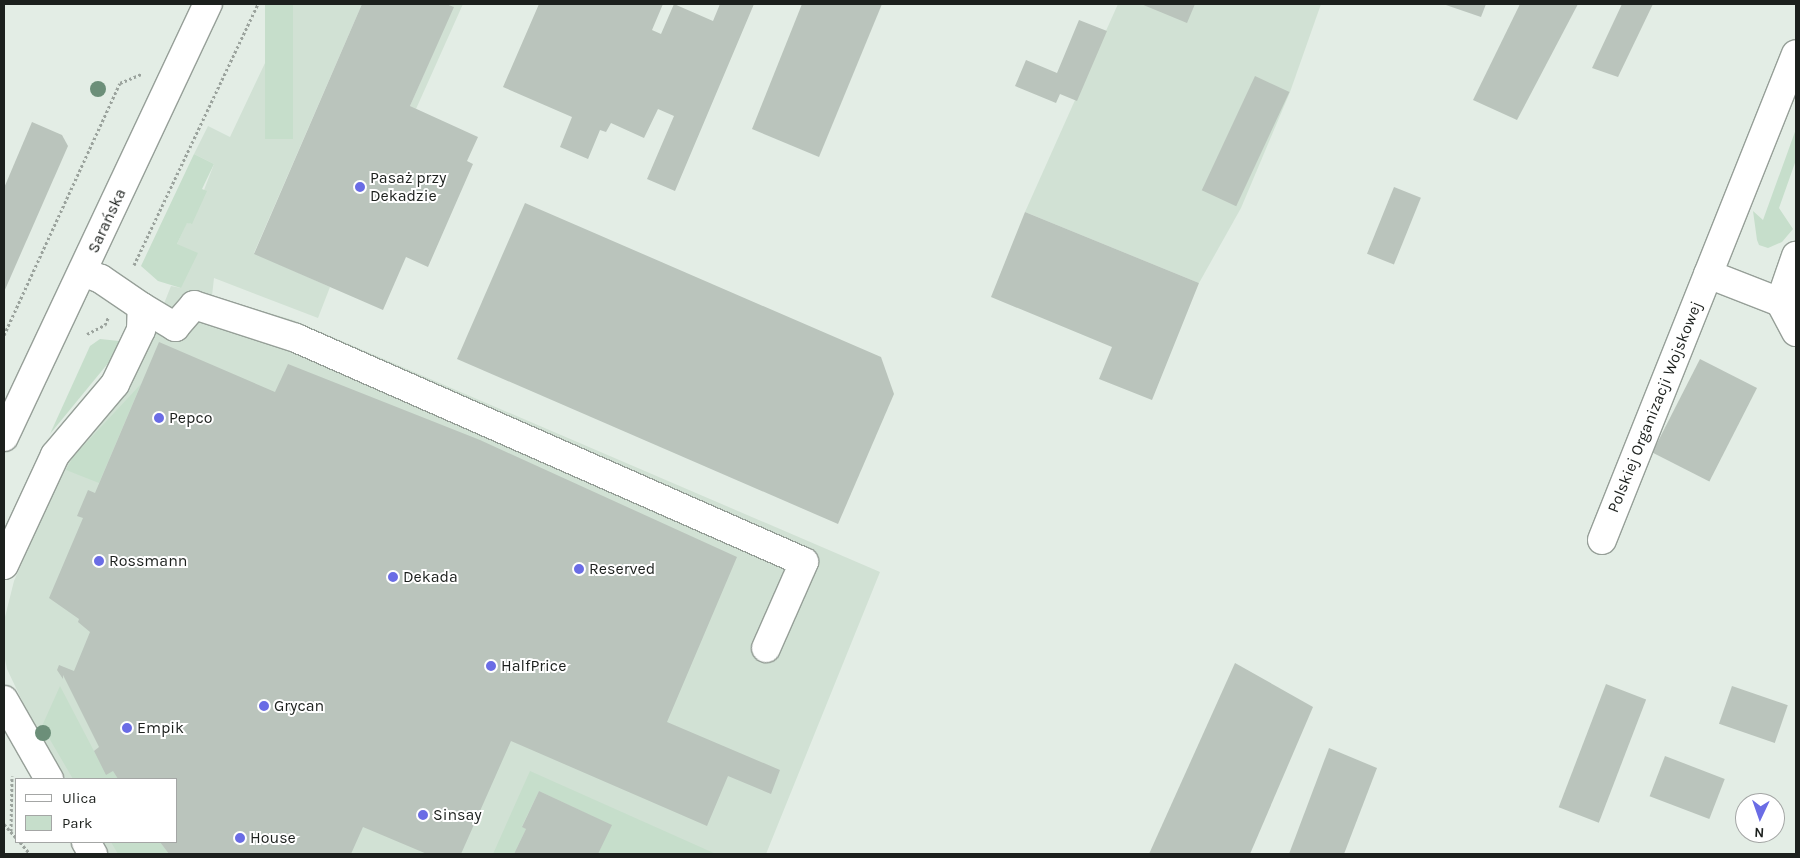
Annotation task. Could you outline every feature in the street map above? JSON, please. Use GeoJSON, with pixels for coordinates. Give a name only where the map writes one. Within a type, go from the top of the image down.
{"type":"FeatureCollection","features":[{"type":"Feature","properties":{"kind":"street","name":"Sarańska"},"geometry":{"type":"LineString","coordinates":[[4,437],[208,4]]}},
{"type":"Feature","properties":{"kind":"street","name":"Polskiej Organizacji Wojskowej"},"geometry":{"type":"LineString","coordinates":[[1602,540],[1796,54]]}},
{"type":"Feature","properties":{"kind":"street"},"geometry":{"type":"LineString","coordinates":[[1780,302],[1796,256]]}},
{"type":"Feature","properties":{"kind":"street"},"geometry":{"type":"LineString","coordinates":[[83,272],[175,327],[194,305],[296,338],[804,562],[766,648]]}},
{"type":"Feature","properties":{"kind":"street"},"geometry":{"type":"LineString","coordinates":[[1708,274],[1780,302],[1796,332]]}},
{"type":"Feature","properties":{"kind":"street"},"geometry":{"type":"LineString","coordinates":[[4,566],[55,455],[115,384],[136,346],[141,330],[131,300]]}},
{"type":"Feature","properties":{"kind":"street"},"geometry":{"type":"LineString","coordinates":[[4,700],[48,778]]}},
{"type":"Feature","properties":{"kind":"street"},"geometry":{"type":"LineString","coordinates":[[87,843],[93,854]]}},
{"type":"Feature","properties":{"kind":"path"},"geometry":{"type":"LineString","coordinates":[[80,341],[91,330],[105,325],[131,300],[258,4]]}},
{"type":"Feature","properties":{"kind":"path"},"geometry":{"type":"LineString","coordinates":[[4,335],[120,83],[147,71]]}},
{"type":"Feature","properties":{"kind":"path"},"geometry":{"type":"LineString","coordinates":[[11,832],[12,773]]}},
{"type":"Feature","properties":{"kind":"path"},"geometry":{"type":"LineString","coordinates":[[4,824],[15,837]]}},
{"type":"Feature","properties":{"kind":"path"},"geometry":{"type":"LineString","coordinates":[[21,843],[30,854]]}},
{"type":"Feature","properties":{"kind":"shaded area","name":"Dekada"},"geometry":{"type":"Polygon","coordinates":[[[293,4],[362,4],[254,253],[330,287],[318,318],[214,278],[212,296],[293,320],[880,572],[766,854],[109,854],[103,843],[178,843],[178,778],[65,778],[25,707],[7,669],[4,654],[4,621],[14,581],[65,463],[121,395],[142,359],[171,286],[181,288],[177,244],[187,222],[191,224],[214,164],[194,154],[208,126],[230,137],[293,4]]]}},
{"type":"Feature","properties":{"kind":"shaded area"},"geometry":{"type":"Polygon","coordinates":[[[446,4],[463,4],[416,109],[410,106],[453,7],[446,4]]]}},
{"type":"Feature","properties":{"kind":"shaded area"},"geometry":{"type":"Polygon","coordinates":[[[1118,4],[1321,4],[1290,92],[1241,208],[1199,283],[1025,212],[1118,4]]]}},
{"type":"Feature","properties":{"kind":"green space"},"geometry":{"type":"Polygon","coordinates":[[[265,4],[293,4],[293,139],[265,139],[265,4]]]}},
{"type":"Feature","properties":{"kind":"green space"},"geometry":{"type":"Polygon","coordinates":[[[1796,129],[1796,160],[1779,208],[1793,229],[1782,242],[1768,248],[1759,245],[1753,211],[1763,220],[1796,129]]]}},
{"type":"Feature","properties":{"kind":"green space"},"geometry":{"type":"Polygon","coordinates":[[[194,154],[214,164],[202,189],[207,191],[192,224],[187,223],[177,244],[198,253],[181,288],[158,281],[141,266],[194,154]]]}},
{"type":"Feature","properties":{"kind":"green space"},"geometry":{"type":"Polygon","coordinates":[[[100,339],[119,341],[114,356],[50,434],[90,346],[100,339]]]}},
{"type":"Feature","properties":{"kind":"green space"},"geometry":{"type":"Polygon","coordinates":[[[141,384],[99,483],[66,470],[73,457],[141,384]]]}},
{"type":"Feature","properties":{"kind":"green space"},"geometry":{"type":"Polygon","coordinates":[[[60,686],[106,774],[113,771],[117,778],[72,778],[42,726],[60,686]]]}},
{"type":"Feature","properties":{"kind":"green space"},"geometry":{"type":"Polygon","coordinates":[[[530,771],[716,854],[598,854],[611,825],[539,791],[522,826],[526,829],[514,854],[493,854],[530,771]]]}},
{"type":"Feature","properties":{"kind":"green space"},"geometry":{"type":"Polygon","coordinates":[[[112,843],[161,843],[169,854],[118,854],[112,843]]]}},
{"type":"Feature","properties":{"kind":"building","name":"Pasaż przy Dekadzie"},"geometry":{"type":"Polygon","coordinates":[[[362,4],[446,4],[454,7],[410,106],[478,137],[467,161],[473,164],[428,267],[406,257],[383,310],[254,254],[362,4]]]}},
{"type":"Feature","properties":{"kind":"building"},"geometry":{"type":"Polygon","coordinates":[[[539,4],[663,4],[652,30],[661,34],[674,4],[713,21],[720,4],[754,4],[675,191],[647,179],[674,116],[658,109],[644,138],[611,123],[606,132],[600,130],[588,159],[560,147],[572,117],[503,87],[539,4]]]}},
{"type":"Feature","properties":{"kind":"building"},"geometry":{"type":"Polygon","coordinates":[[[802,4],[882,4],[819,157],[752,129],[802,4]]]}},
{"type":"Feature","properties":{"kind":"building"},"geometry":{"type":"Polygon","coordinates":[[[1141,4],[1195,4],[1187,23],[1141,4]]]}},
{"type":"Feature","properties":{"kind":"building"},"geometry":{"type":"Polygon","coordinates":[[[1443,4],[1486,4],[1481,17],[1443,4]]]}},
{"type":"Feature","properties":{"kind":"building"},"geometry":{"type":"Polygon","coordinates":[[[1520,4],[1578,4],[1517,120],[1473,100],[1520,4]]]}},
{"type":"Feature","properties":{"kind":"building"},"geometry":{"type":"Polygon","coordinates":[[[1622,4],[1653,4],[1618,77],[1592,68],[1622,4]]]}},
{"type":"Feature","properties":{"kind":"building"},"geometry":{"type":"Polygon","coordinates":[[[1079,20],[1107,31],[1077,101],[1060,94],[1056,103],[1015,86],[1026,60],[1057,73],[1079,20]]]}},
{"type":"Feature","properties":{"kind":"building"},"geometry":{"type":"Polygon","coordinates":[[[1255,76],[1289,92],[1236,206],[1202,190],[1255,76]]]}},
{"type":"Feature","properties":{"kind":"building"},"geometry":{"type":"Polygon","coordinates":[[[32,122],[62,135],[68,146],[4,292],[4,188],[32,122]]]}},
{"type":"Feature","properties":{"kind":"building"},"geometry":{"type":"Polygon","coordinates":[[[1394,187],[1421,198],[1394,265],[1367,254],[1394,187]]]}},
{"type":"Feature","properties":{"kind":"building"},"geometry":{"type":"Polygon","coordinates":[[[525,203],[881,357],[894,394],[838,524],[457,359],[525,203]]]}},
{"type":"Feature","properties":{"kind":"building"},"geometry":{"type":"Polygon","coordinates":[[[1025,212],[1199,283],[1152,400],[1099,379],[1112,347],[991,297],[1025,212]]]}},
{"type":"Feature","properties":{"kind":"building","name":"Dekada"},"geometry":{"type":"Polygon","coordinates":[[[159,342],[275,392],[288,364],[480,440],[737,557],[667,722],[780,770],[771,794],[728,776],[707,826],[511,741],[461,854],[427,854],[363,827],[351,854],[169,854],[161,843],[178,843],[178,778],[117,778],[113,771],[106,775],[94,751],[99,747],[63,675],[63,679],[57,670],[59,665],[74,671],[90,632],[78,622],[79,619],[49,598],[83,518],[77,516],[88,490],[95,493],[159,342]]]}},
{"type":"Feature","properties":{"kind":"building"},"geometry":{"type":"Polygon","coordinates":[[[1700,359],[1757,388],[1709,482],[1652,453],[1700,359]]]}},
{"type":"Feature","properties":{"kind":"building"},"geometry":{"type":"Polygon","coordinates":[[[1235,663],[1313,707],[1250,854],[1149,854],[1235,663]]]}},
{"type":"Feature","properties":{"kind":"building"},"geometry":{"type":"Polygon","coordinates":[[[1606,684],[1646,699],[1599,823],[1559,807],[1606,684]]]}},
{"type":"Feature","properties":{"kind":"building"},"geometry":{"type":"Polygon","coordinates":[[[1732,686],[1788,705],[1775,743],[1719,724],[1732,686]]]}},
{"type":"Feature","properties":{"kind":"building"},"geometry":{"type":"Polygon","coordinates":[[[1329,748],[1377,768],[1344,854],[1289,854],[1329,748]]]}},
{"type":"Feature","properties":{"kind":"building"},"geometry":{"type":"Polygon","coordinates":[[[1665,756],[1725,779],[1709,819],[1650,796],[1665,756]]]}},
{"type":"Feature","properties":{"kind":"building"},"geometry":{"type":"Polygon","coordinates":[[[539,791],[612,825],[598,854],[514,854],[526,829],[522,827],[539,791]]]}},
{"type":"Feature","properties":{"kind":"place","name":"Pasaż przy Dekadzie"},"geometry":{"type":"Point","coordinates":[360,187]}},
{"type":"Feature","properties":{"kind":"place","name":"Pepco"},"geometry":{"type":"Point","coordinates":[159,418]}},
{"type":"Feature","properties":{"kind":"place","name":"Rossmann"},"geometry":{"type":"Point","coordinates":[99,561]}},
{"type":"Feature","properties":{"kind":"place","name":"Reserved"},"geometry":{"type":"Point","coordinates":[579,569]}},
{"type":"Feature","properties":{"kind":"place","name":"Dekada"},"geometry":{"type":"Point","coordinates":[393,577]}},
{"type":"Feature","properties":{"kind":"place","name":"HalfPrice"},"geometry":{"type":"Point","coordinates":[491,666]}},
{"type":"Feature","properties":{"kind":"place","name":"Grycan"},"geometry":{"type":"Point","coordinates":[264,706]}},
{"type":"Feature","properties":{"kind":"place","name":"Empik"},"geometry":{"type":"Point","coordinates":[127,728]}},
{"type":"Feature","properties":{"kind":"place","name":"Sinsay"},"geometry":{"type":"Point","coordinates":[423,815]}},
{"type":"Feature","properties":{"kind":"place","name":"House"},"geometry":{"type":"Point","coordinates":[240,838]}}]}
